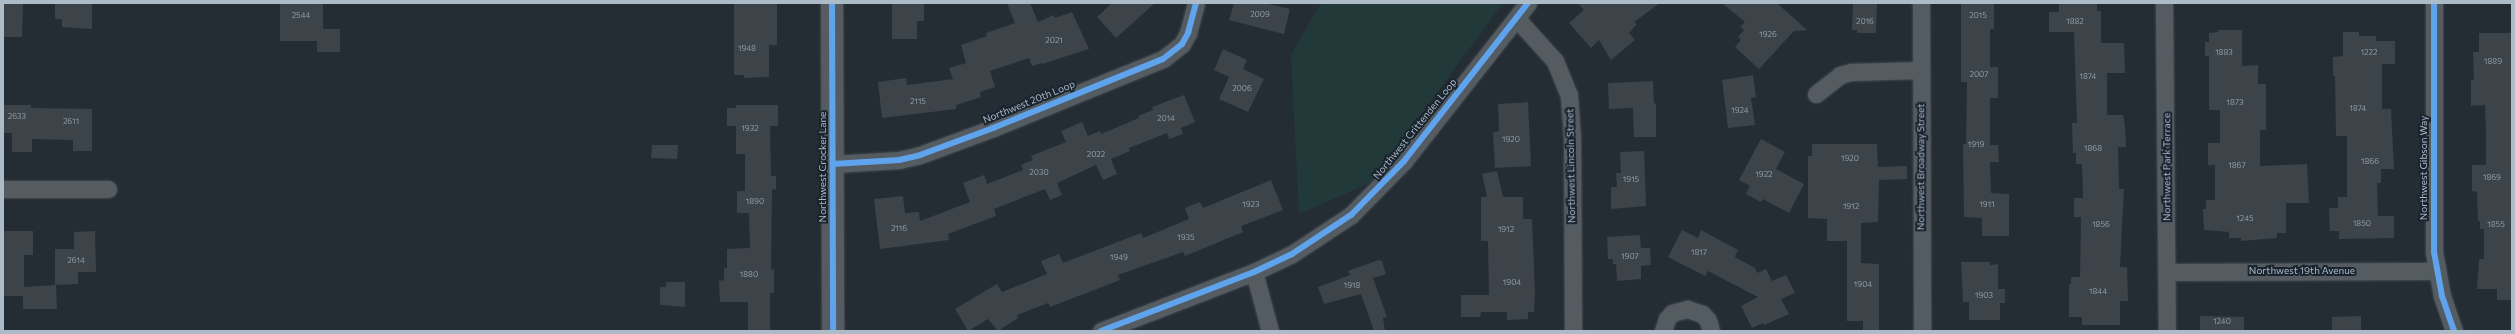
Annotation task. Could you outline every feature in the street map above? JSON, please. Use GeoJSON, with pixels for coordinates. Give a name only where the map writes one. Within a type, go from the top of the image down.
{"type":"FeatureCollection","features":[{"type":"Feature","properties":{"kind":"street","name":"Northwest Crocker Lane"},"geometry":{"type":"LineString","coordinates":[[832,3],[833,331]]}},
{"type":"Feature","properties":{"kind":"street","name":"Northwest 20th Loop"},"geometry":{"type":"LineString","coordinates":[[833,164],[899,160],[920,155],[993,128],[1163,59],[1182,44],[1190,29],[1196,3]]}},
{"type":"Feature","properties":{"kind":"street","name":"Northwest Crittenden Loop"},"geometry":{"type":"LineString","coordinates":[[1101,331],[1254,272],[1292,254],[1331,230],[1370,198],[1404,161],[1517,19],[1528,3]]}},
{"type":"Feature","properties":{"kind":"street","name":"Northwest Broadway Street"},"geometry":{"type":"LineString","coordinates":[[1921,3],[1922,331]]}},
{"type":"Feature","properties":{"kind":"street","name":"Northwest Park Terrace"},"geometry":{"type":"LineString","coordinates":[[2164,3],[2167,331]]}},
{"type":"Feature","properties":{"kind":"street","name":"Northwest Gibson Way"},"geometry":{"type":"LineString","coordinates":[[2434,3],[2433,190],[2436,269],[2442,296],[2454,331]]}},
{"type":"Feature","properties":{"kind":"street","name":"Northwest Lincoln Street"},"geometry":{"type":"LineString","coordinates":[[1517,19],[1555,61],[1569,95],[1572,138],[1573,331]]}},
{"type":"Feature","properties":{"kind":"street"},"geometry":{"type":"LineString","coordinates":[[1816,94],[1840,75],[1851,72],[1921,70]]}},
{"type":"Feature","properties":{"kind":"street"},"geometry":{"type":"LineString","coordinates":[[3,189],[108,189]]}},
{"type":"Feature","properties":{"kind":"street","name":"Northwest 19th Avenue"},"geometry":{"type":"LineString","coordinates":[[2167,272],[2426,271],[2436,269]]}},
{"type":"Feature","properties":{"kind":"street"},"geometry":{"type":"LineString","coordinates":[[1254,272],[1270,331]]}},
{"type":"Feature","properties":{"kind":"street"},"geometry":{"type":"LineString","coordinates":[[1663,331],[1667,319],[1672,313],[1688,309],[1702,314],[1708,320],[1711,331]]}},
{"type":"Feature","properties":{"kind":"green space"},"geometry":{"type":"Polygon","coordinates":[[[1321,3],[1503,3],[1370,183],[1299,214],[1291,55],[1321,3]]]}},
{"type":"Feature","properties":{"kind":"building"},"geometry":{"type":"Polygon","coordinates":[[[3,3],[23,3],[22,37],[3,37],[3,3]]]}},
{"type":"Feature","properties":{"kind":"building"},"geometry":{"type":"Polygon","coordinates":[[[55,3],[92,3],[92,29],[62,27],[62,19],[55,19],[55,3]]]}},
{"type":"Feature","properties":{"kind":"building"},"geometry":{"type":"Polygon","coordinates":[[[280,3],[323,3],[323,29],[340,29],[340,52],[317,52],[317,41],[280,41],[280,3]]]}},
{"type":"Feature","properties":{"kind":"building"},"geometry":{"type":"Polygon","coordinates":[[[734,3],[777,3],[777,45],[769,45],[769,77],[744,78],[744,75],[734,75],[734,3]]]}},
{"type":"Feature","properties":{"kind":"building"},"geometry":{"type":"Polygon","coordinates":[[[892,3],[924,3],[924,21],[917,21],[917,39],[892,39],[892,3]]]}},
{"type":"Feature","properties":{"kind":"building"},"geometry":{"type":"Polygon","coordinates":[[[1007,3],[1030,3],[1038,22],[1054,15],[1055,18],[1072,12],[1089,49],[1042,64],[1032,66],[1029,58],[990,71],[995,87],[980,92],[981,97],[956,105],[956,109],[882,118],[878,82],[906,78],[907,85],[953,79],[949,68],[966,63],[961,45],[987,36],[986,33],[1015,23],[1007,3]]]}},
{"type":"Feature","properties":{"kind":"building"},"geometry":{"type":"Polygon","coordinates":[[[1112,3],[1155,3],[1116,38],[1097,17],[1112,3]]]}},
{"type":"Feature","properties":{"kind":"building"},"geometry":{"type":"Polygon","coordinates":[[[1234,3],[1265,3],[1290,9],[1284,34],[1229,20],[1234,3]]]}},
{"type":"Feature","properties":{"kind":"building"},"geometry":{"type":"Polygon","coordinates":[[[1578,3],[1660,3],[1634,22],[1637,24],[1629,33],[1635,40],[1611,60],[1599,40],[1591,48],[1569,23],[1584,10],[1578,3]]]}},
{"type":"Feature","properties":{"kind":"building"},"geometry":{"type":"Polygon","coordinates":[[[1722,3],[1777,3],[1807,30],[1794,31],[1759,69],[1735,47],[1741,40],[1738,37],[1744,30],[1740,27],[1745,22],[1722,3]]]}},
{"type":"Feature","properties":{"kind":"building"},"geometry":{"type":"Polygon","coordinates":[[[1853,3],[1877,3],[1876,33],[1857,33],[1857,30],[1852,30],[1853,3]]]}},
{"type":"Feature","properties":{"kind":"building"},"geometry":{"type":"Polygon","coordinates":[[[1961,3],[1994,3],[1994,29],[1990,29],[1990,67],[1998,67],[1998,98],[1990,98],[1990,145],[1998,145],[1999,162],[1990,162],[1991,193],[2009,194],[2009,236],[1982,236],[1982,218],[1964,217],[1963,144],[1966,144],[1967,82],[1961,82],[1961,3]]]}},
{"type":"Feature","properties":{"kind":"building"},"geometry":{"type":"Polygon","coordinates":[[[2059,3],[2097,3],[2097,11],[2101,11],[2101,43],[2124,43],[2125,73],[2107,73],[2107,115],[2123,115],[2125,126],[2126,147],[2118,147],[2119,189],[2124,189],[2120,267],[2127,267],[2128,301],[2120,301],[2120,325],[2082,325],[2082,317],[2069,317],[2069,284],[2071,284],[2071,277],[2080,277],[2081,217],[2074,217],[2074,198],[2083,198],[2082,164],[2076,164],[2076,153],[2073,153],[2072,123],[2077,123],[2074,32],[2049,32],[2049,12],[2059,12],[2059,3]]]}},
{"type":"Feature","properties":{"kind":"building"},"geometry":{"type":"Polygon","coordinates":[[[2218,30],[2242,30],[2242,66],[2258,65],[2258,84],[2266,84],[2266,130],[2260,130],[2260,166],[2307,164],[2309,203],[2286,203],[2286,233],[2277,233],[2277,238],[2241,241],[2241,238],[2229,238],[2229,232],[2204,230],[2203,209],[2206,209],[2206,200],[2215,200],[2215,165],[2208,165],[2208,143],[2220,143],[2220,110],[2209,110],[2209,56],[2205,56],[2205,42],[2209,42],[2209,33],[2218,32],[2218,30]]]}},
{"type":"Feature","properties":{"kind":"building"},"geometry":{"type":"Polygon","coordinates":[[[2343,32],[2359,32],[2359,36],[2376,36],[2376,41],[2395,41],[2395,64],[2382,64],[2382,109],[2391,109],[2394,169],[2381,169],[2381,183],[2377,183],[2378,216],[2394,216],[2394,238],[2339,239],[2339,231],[2330,231],[2329,208],[2338,208],[2338,197],[2347,197],[2347,136],[2336,136],[2335,76],[2333,76],[2333,57],[2343,56],[2343,32]]]}},
{"type":"Feature","properties":{"kind":"building"},"geometry":{"type":"Polygon","coordinates":[[[2479,33],[2512,33],[2512,300],[2497,300],[2497,289],[2477,289],[2479,259],[2484,259],[2484,229],[2480,229],[2480,221],[2478,221],[2477,192],[2472,191],[2472,165],[2486,165],[2485,105],[2471,106],[2471,80],[2474,80],[2473,52],[2479,52],[2479,33]]]}},
{"type":"Feature","properties":{"kind":"building"},"geometry":{"type":"Polygon","coordinates":[[[1223,49],[1247,60],[1243,69],[1264,79],[1248,112],[1219,99],[1229,77],[1214,70],[1223,49]]]}},
{"type":"Feature","properties":{"kind":"building"},"geometry":{"type":"Polygon","coordinates":[[[1753,75],[1756,97],[1751,98],[1755,125],[1728,128],[1722,80],[1753,75]]]}},
{"type":"Feature","properties":{"kind":"building"},"geometry":{"type":"Polygon","coordinates":[[[1653,81],[1654,104],[1656,103],[1656,137],[1634,137],[1633,108],[1609,109],[1608,83],[1653,81]]]}},
{"type":"Feature","properties":{"kind":"building"},"geometry":{"type":"Polygon","coordinates":[[[1184,95],[1195,122],[1181,128],[1183,134],[1169,139],[1167,133],[1129,148],[1130,151],[1111,159],[1117,174],[1103,180],[1096,165],[1057,183],[1062,195],[1050,200],[1045,189],[994,209],[996,216],[948,234],[949,240],[880,249],[874,199],[903,196],[905,213],[919,212],[920,221],[970,202],[963,183],[984,175],[987,184],[1023,170],[1021,165],[1033,160],[1031,156],[1066,142],[1061,131],[1082,122],[1088,136],[1100,131],[1101,134],[1139,118],[1138,116],[1153,110],[1152,107],[1184,95]]]}},
{"type":"Feature","properties":{"kind":"building"},"geometry":{"type":"Polygon","coordinates":[[[1528,102],[1531,166],[1495,168],[1493,132],[1499,131],[1498,104],[1528,102]]]}},
{"type":"Feature","properties":{"kind":"building"},"geometry":{"type":"Polygon","coordinates":[[[3,105],[31,105],[31,108],[92,109],[92,151],[73,151],[73,140],[32,139],[32,152],[12,152],[12,133],[3,133],[3,105]]]}},
{"type":"Feature","properties":{"kind":"building"},"geometry":{"type":"Polygon","coordinates":[[[736,105],[778,105],[778,126],[770,126],[771,176],[776,176],[776,189],[772,190],[771,270],[774,269],[774,293],[770,293],[770,331],[748,331],[748,302],[720,302],[719,281],[724,280],[724,268],[727,268],[727,249],[750,248],[749,213],[737,213],[737,191],[745,191],[745,154],[736,154],[736,126],[727,126],[727,108],[736,108],[736,105]]]}},
{"type":"Feature","properties":{"kind":"building"},"geometry":{"type":"Polygon","coordinates":[[[1761,139],[1785,152],[1776,169],[1804,184],[1789,213],[1763,199],[1761,202],[1746,194],[1750,186],[1739,180],[1761,139]]]}},
{"type":"Feature","properties":{"kind":"building"},"geometry":{"type":"Polygon","coordinates":[[[1812,144],[1877,144],[1878,167],[1907,166],[1907,179],[1879,180],[1878,222],[1861,223],[1861,263],[1879,264],[1879,331],[1863,331],[1863,321],[1847,321],[1847,241],[1827,241],[1827,219],[1808,218],[1808,156],[1812,156],[1812,144]]]}},
{"type":"Feature","properties":{"kind":"building"},"geometry":{"type":"Polygon","coordinates":[[[652,145],[678,145],[677,159],[651,158],[652,145]]]}},
{"type":"Feature","properties":{"kind":"building"},"geometry":{"type":"Polygon","coordinates":[[[1644,151],[1646,206],[1611,209],[1611,187],[1617,187],[1616,173],[1621,173],[1620,152],[1644,151]]]}},
{"type":"Feature","properties":{"kind":"building"},"geometry":{"type":"Polygon","coordinates":[[[1497,171],[1503,197],[1523,197],[1523,219],[1532,219],[1535,293],[1534,312],[1528,312],[1528,319],[1507,320],[1507,312],[1481,312],[1480,317],[1461,317],[1461,295],[1489,295],[1488,241],[1481,241],[1481,197],[1487,197],[1482,174],[1497,171]]]}},
{"type":"Feature","properties":{"kind":"building"},"geometry":{"type":"Polygon","coordinates":[[[1271,180],[1283,210],[1241,226],[1243,232],[1185,256],[1183,252],[1118,275],[1120,280],[1050,307],[1048,303],[1017,315],[1018,318],[998,331],[988,319],[968,331],[955,309],[997,284],[1002,292],[1047,274],[1041,261],[1059,254],[1063,263],[1141,233],[1143,238],[1189,219],[1185,208],[1200,202],[1203,208],[1271,180]]]}},
{"type":"Feature","properties":{"kind":"building"},"geometry":{"type":"Polygon","coordinates":[[[1682,230],[1698,238],[1701,230],[1738,250],[1735,257],[1755,268],[1757,273],[1766,269],[1772,281],[1786,275],[1795,293],[1781,299],[1789,314],[1764,325],[1763,323],[1752,328],[1741,306],[1758,297],[1708,271],[1705,276],[1668,257],[1682,230]]]}},
{"type":"Feature","properties":{"kind":"building"},"geometry":{"type":"Polygon","coordinates":[[[3,231],[33,231],[33,255],[24,255],[24,287],[56,285],[57,309],[23,309],[23,296],[3,296],[3,231]]]}},
{"type":"Feature","properties":{"kind":"building"},"geometry":{"type":"Polygon","coordinates":[[[95,231],[96,272],[78,272],[78,284],[55,285],[55,249],[74,249],[74,232],[95,231]]]}},
{"type":"Feature","properties":{"kind":"building"},"geometry":{"type":"Polygon","coordinates":[[[1640,235],[1641,248],[1650,248],[1651,265],[1641,266],[1641,279],[1617,281],[1616,264],[1613,264],[1613,259],[1608,259],[1607,237],[1640,235]]]}},
{"type":"Feature","properties":{"kind":"building"},"geometry":{"type":"Polygon","coordinates":[[[1379,260],[1382,261],[1386,274],[1373,278],[1387,317],[1383,318],[1385,331],[1374,331],[1361,294],[1324,304],[1318,287],[1350,275],[1348,271],[1379,260]]]}},
{"type":"Feature","properties":{"kind":"building"},"geometry":{"type":"Polygon","coordinates":[[[1961,262],[1990,262],[1990,265],[1998,264],[1998,289],[2005,289],[2005,303],[2000,303],[2000,320],[1969,320],[1969,302],[1963,302],[1961,262]]]}},
{"type":"Feature","properties":{"kind":"building"},"geometry":{"type":"Polygon","coordinates":[[[666,282],[685,282],[685,307],[660,305],[660,287],[666,287],[666,282]]]}},
{"type":"Feature","properties":{"kind":"building"},"geometry":{"type":"Polygon","coordinates":[[[2200,316],[2244,317],[2244,331],[2200,331],[2200,316]]]}},
{"type":"Feature","properties":{"kind":"building"},"geometry":{"type":"Polygon","coordinates":[[[2361,316],[2361,331],[2332,331],[2332,317],[2361,316]]]}},
{"type":"Feature","properties":{"kind":"cycle path"},"geometry":{"type":"LineString","coordinates":[[832,3],[833,331]]}},
{"type":"Feature","properties":{"kind":"cycle path"},"geometry":{"type":"LineString","coordinates":[[833,164],[899,160],[920,155],[993,128],[1163,59],[1182,44],[1188,33],[1196,3]]}},
{"type":"Feature","properties":{"kind":"cycle path"},"geometry":{"type":"LineString","coordinates":[[1101,331],[1254,272],[1292,254],[1351,215],[1404,161],[1528,3]]}},
{"type":"Feature","properties":{"kind":"cycle path"},"geometry":{"type":"LineString","coordinates":[[2434,3],[2434,252],[2442,296],[2454,331]]}}]}
